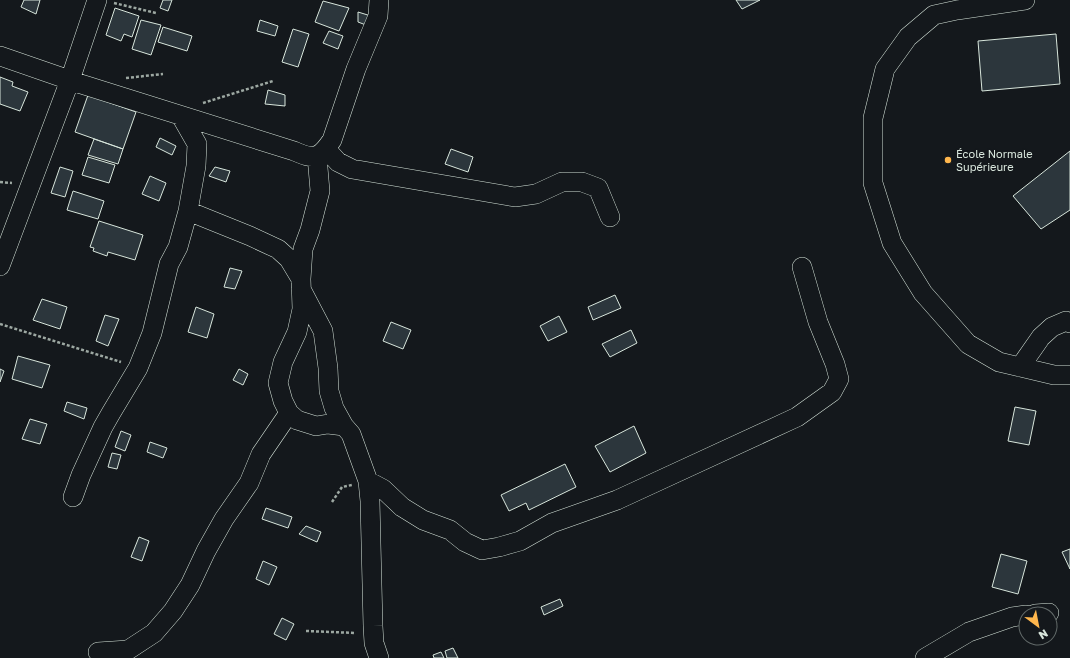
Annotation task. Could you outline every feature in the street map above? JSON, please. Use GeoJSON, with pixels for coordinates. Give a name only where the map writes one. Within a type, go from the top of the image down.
{"type":"FeatureCollection","features":[{"type":"Feature","properties":{"kind":"street"},"geometry":{"type":"LineString","coordinates":[[0,56],[306,156],[322,152],[332,140],[356,69],[378,16],[379,0]]}},
{"type":"Feature","properties":{"kind":"street"},"geometry":{"type":"LineString","coordinates":[[1025,0],[934,15],[908,37],[885,69],[873,126],[873,183],[892,243],[923,293],[968,344],[999,362],[1054,375],[1070,375]]}},
{"type":"Feature","properties":{"kind":"street"},"geometry":{"type":"LineString","coordinates":[[0,266],[70,80],[105,2]]}},
{"type":"Feature","properties":{"kind":"street"},"geometry":{"type":"LineString","coordinates":[[73,497],[81,475],[103,427],[138,368],[152,333],[169,264],[178,247],[188,211],[196,166],[198,144],[181,116]]}},
{"type":"Feature","properties":{"kind":"street"},"geometry":{"type":"LineString","coordinates":[[322,152],[352,169],[515,197],[536,194],[562,182],[582,182],[598,188],[610,217]]}},
{"type":"Feature","properties":{"kind":"street"},"geometry":{"type":"LineString","coordinates":[[322,152],[320,191],[310,230],[303,249],[301,284],[302,308],[297,332],[283,362],[278,383],[283,401],[289,413],[297,420],[316,426],[328,424],[344,426]]}},
{"type":"Feature","properties":{"kind":"street"},"geometry":{"type":"LineString","coordinates":[[188,211],[278,249],[289,259],[323,331],[328,368],[329,391],[334,408],[344,426],[351,434],[368,482],[370,501],[372,605],[377,651]]}},
{"type":"Feature","properties":{"kind":"street"},"geometry":{"type":"LineString","coordinates":[[368,482],[383,489],[402,507],[423,520],[450,530],[465,542],[482,550],[520,541],[552,523],[617,500],[797,417],[832,392],[839,379],[835,364],[818,322],[802,267]]}},
{"type":"Feature","properties":{"kind":"street"},"geometry":{"type":"LineString","coordinates":[[1020,367],[1041,337],[1052,327],[1066,321],[1070,322]]}},
{"type":"Feature","properties":{"kind":"street"},"geometry":{"type":"LineString","coordinates":[[98,652],[128,650],[154,633],[173,611],[190,585],[224,518],[249,483],[261,454],[289,413]]}},
{"type":"Feature","properties":{"kind":"street"},"geometry":{"type":"LineString","coordinates":[[925,658],[969,632],[1012,616],[1018,616]]}},
{"type":"Feature","properties":{"kind":"path"},"geometry":{"type":"LineString","coordinates":[[105,2],[156,13]]}},
{"type":"Feature","properties":{"kind":"path"},"geometry":{"type":"LineString","coordinates":[[201,104],[273,81]]}},
{"type":"Feature","properties":{"kind":"path"},"geometry":{"type":"LineString","coordinates":[[0,324],[138,368]]}},
{"type":"Feature","properties":{"kind":"path"},"geometry":{"type":"LineString","coordinates":[[332,502],[342,487],[368,482]]}},
{"type":"Feature","properties":{"kind":"path"},"geometry":{"type":"LineString","coordinates":[[306,631],[355,632],[377,651]]}},
{"type":"Feature","properties":{"kind":"building"},"geometry":{"type":"Polygon","coordinates":[[[24,0],[40,0],[36,14],[21,7],[24,0]]]}},
{"type":"Feature","properties":{"kind":"building"},"geometry":{"type":"Polygon","coordinates":[[[163,0],[172,0],[168,11],[160,8],[163,0]]]}},
{"type":"Feature","properties":{"kind":"building"},"geometry":{"type":"Polygon","coordinates":[[[736,0],[760,0],[742,9],[736,0]]]}},
{"type":"Feature","properties":{"kind":"building"},"geometry":{"type":"Polygon","coordinates":[[[323,1],[349,8],[339,31],[315,22],[323,1]]]}},
{"type":"Feature","properties":{"kind":"building"},"geometry":{"type":"Polygon","coordinates":[[[115,8],[139,16],[132,37],[124,34],[121,41],[106,35],[115,8]]]}},
{"type":"Feature","properties":{"kind":"building"},"geometry":{"type":"Polygon","coordinates":[[[358,12],[371,16],[366,25],[358,22],[358,12]]]}},
{"type":"Feature","properties":{"kind":"building"},"geometry":{"type":"Polygon","coordinates":[[[141,20],[161,25],[151,55],[132,49],[141,20]]]}},
{"type":"Feature","properties":{"kind":"building"},"geometry":{"type":"Polygon","coordinates":[[[260,20],[278,26],[275,36],[257,31],[260,20]]]}},
{"type":"Feature","properties":{"kind":"building"},"geometry":{"type":"Polygon","coordinates":[[[163,27],[192,36],[187,51],[158,42],[163,27]]]}},
{"type":"Feature","properties":{"kind":"building"},"geometry":{"type":"Polygon","coordinates":[[[293,29],[309,34],[298,67],[282,62],[293,29]]]}},
{"type":"Feature","properties":{"kind":"building"},"geometry":{"type":"Polygon","coordinates":[[[329,31],[343,36],[338,49],[323,43],[329,31]]]}},
{"type":"Feature","properties":{"kind":"building"},"geometry":{"type":"Polygon","coordinates":[[[1056,34],[1060,84],[982,91],[978,41],[1056,34]]]}},
{"type":"Feature","properties":{"kind":"building"},"geometry":{"type":"Polygon","coordinates":[[[0,77],[13,82],[12,86],[28,92],[20,111],[0,104],[0,77]]]}},
{"type":"Feature","properties":{"kind":"building"},"geometry":{"type":"Polygon","coordinates":[[[268,90],[285,95],[285,106],[265,104],[268,90]]]}},
{"type":"Feature","properties":{"kind":"building"},"geometry":{"type":"Polygon","coordinates":[[[88,95],[136,112],[123,149],[75,132],[88,95]]]}},
{"type":"Feature","properties":{"kind":"building"},"geometry":{"type":"Polygon","coordinates":[[[160,138],[176,146],[172,155],[156,147],[160,138]]]}},
{"type":"Feature","properties":{"kind":"building"},"geometry":{"type":"Polygon","coordinates":[[[94,139],[123,149],[118,164],[88,155],[94,139]]]}},
{"type":"Feature","properties":{"kind":"building"},"geometry":{"type":"Polygon","coordinates":[[[451,149],[473,157],[468,172],[445,164],[451,149]]]}},
{"type":"Feature","properties":{"kind":"building"},"geometry":{"type":"Polygon","coordinates":[[[1070,151],[1070,210],[1041,229],[1013,196],[1070,151]]]}},
{"type":"Feature","properties":{"kind":"building"},"geometry":{"type":"Polygon","coordinates":[[[88,157],[115,165],[109,183],[82,175],[88,157]]]}},
{"type":"Feature","properties":{"kind":"building"},"geometry":{"type":"Polygon","coordinates":[[[60,167],[73,171],[65,197],[51,193],[60,167]]]}},
{"type":"Feature","properties":{"kind":"building"},"geometry":{"type":"Polygon","coordinates":[[[215,167],[230,171],[226,182],[209,176],[215,167]]]}},
{"type":"Feature","properties":{"kind":"building"},"geometry":{"type":"Polygon","coordinates":[[[150,176],[166,183],[159,201],[142,194],[150,176]]]}},
{"type":"Feature","properties":{"kind":"building"},"geometry":{"type":"Polygon","coordinates":[[[73,191],[104,201],[98,219],[67,210],[73,191]]]}},
{"type":"Feature","properties":{"kind":"building"},"geometry":{"type":"Polygon","coordinates":[[[99,221],[143,235],[135,260],[108,252],[107,256],[93,251],[94,248],[90,247],[99,221]]]}},
{"type":"Feature","properties":{"kind":"building"},"geometry":{"type":"Polygon","coordinates":[[[230,268],[242,271],[235,289],[224,287],[230,268]]]}},
{"type":"Feature","properties":{"kind":"building"},"geometry":{"type":"Polygon","coordinates":[[[615,295],[621,308],[593,320],[588,307],[615,295]]]}},
{"type":"Feature","properties":{"kind":"building"},"geometry":{"type":"Polygon","coordinates":[[[42,299],[67,307],[60,329],[33,320],[42,299]]]}},
{"type":"Feature","properties":{"kind":"building"},"geometry":{"type":"Polygon","coordinates":[[[196,307],[214,314],[207,338],[188,332],[196,307]]]}},
{"type":"Feature","properties":{"kind":"building"},"geometry":{"type":"Polygon","coordinates":[[[105,315],[119,319],[108,346],[96,341],[105,315]]]}},
{"type":"Feature","properties":{"kind":"building"},"geometry":{"type":"Polygon","coordinates":[[[559,316],[567,332],[548,341],[540,326],[559,316]]]}},
{"type":"Feature","properties":{"kind":"building"},"geometry":{"type":"Polygon","coordinates":[[[391,322],[411,330],[403,349],[383,341],[391,322]]]}},
{"type":"Feature","properties":{"kind":"building"},"geometry":{"type":"Polygon","coordinates":[[[631,330],[637,343],[610,357],[602,344],[631,330]]]}},
{"type":"Feature","properties":{"kind":"building"},"geometry":{"type":"Polygon","coordinates":[[[18,356],[50,365],[42,388],[12,379],[18,356]]]}},
{"type":"Feature","properties":{"kind":"building"},"geometry":{"type":"Polygon","coordinates":[[[0,369],[4,371],[0,382],[0,369]]]}},
{"type":"Feature","properties":{"kind":"building"},"geometry":{"type":"Polygon","coordinates":[[[239,369],[248,374],[243,385],[233,380],[239,369]]]}},
{"type":"Feature","properties":{"kind":"building"},"geometry":{"type":"Polygon","coordinates":[[[67,402],[87,408],[84,419],[64,411],[67,402]]]}},
{"type":"Feature","properties":{"kind":"building"},"geometry":{"type":"Polygon","coordinates":[[[1015,407],[1036,411],[1029,445],[1008,441],[1015,407]]]}},
{"type":"Feature","properties":{"kind":"building"},"geometry":{"type":"Polygon","coordinates":[[[30,419],[47,424],[40,444],[22,439],[30,419]]]}},
{"type":"Feature","properties":{"kind":"building"},"geometry":{"type":"Polygon","coordinates":[[[634,426],[646,453],[610,472],[595,446],[634,426]]]}},
{"type":"Feature","properties":{"kind":"building"},"geometry":{"type":"Polygon","coordinates":[[[121,431],[131,435],[125,451],[115,447],[121,431]]]}},
{"type":"Feature","properties":{"kind":"building"},"geometry":{"type":"Polygon","coordinates":[[[150,442],[167,448],[163,458],[147,452],[150,442]]]}},
{"type":"Feature","properties":{"kind":"building"},"geometry":{"type":"Polygon","coordinates":[[[112,453],[121,455],[117,469],[108,467],[112,453]]]}},
{"type":"Feature","properties":{"kind":"building"},"geometry":{"type":"Polygon","coordinates":[[[565,464],[576,487],[529,510],[526,503],[509,511],[501,495],[565,464]]]}},
{"type":"Feature","properties":{"kind":"building"},"geometry":{"type":"Polygon","coordinates":[[[266,508],[292,517],[288,528],[262,519],[266,508]]]}},
{"type":"Feature","properties":{"kind":"building"},"geometry":{"type":"Polygon","coordinates":[[[306,526],[321,532],[317,542],[299,534],[306,526]]]}},
{"type":"Feature","properties":{"kind":"building"},"geometry":{"type":"Polygon","coordinates":[[[139,537],[149,541],[142,561],[131,557],[139,537]]]}},
{"type":"Feature","properties":{"kind":"building"},"geometry":{"type":"Polygon","coordinates":[[[1070,549],[1070,569],[1062,552],[1070,549]]]}},
{"type":"Feature","properties":{"kind":"building"},"geometry":{"type":"Polygon","coordinates":[[[1001,554],[1027,561],[1018,594],[992,587],[1001,554]]]}},
{"type":"Feature","properties":{"kind":"building"},"geometry":{"type":"Polygon","coordinates":[[[263,561],[277,567],[269,585],[256,579],[263,561]]]}},
{"type":"Feature","properties":{"kind":"building"},"geometry":{"type":"Polygon","coordinates":[[[560,599],[563,606],[544,615],[541,607],[560,599]]]}},
{"type":"Feature","properties":{"kind":"building"},"geometry":{"type":"Polygon","coordinates":[[[282,618],[294,624],[286,640],[274,634],[282,618]]]}},
{"type":"Feature","properties":{"kind":"building"},"geometry":{"type":"Polygon","coordinates":[[[453,648],[458,658],[447,658],[445,651],[453,648]]]}},
{"type":"Feature","properties":{"kind":"building"},"geometry":{"type":"Polygon","coordinates":[[[441,652],[444,658],[434,658],[433,655],[441,652]]]}},
{"type":"Feature","properties":{"kind":"place","name":"École Normale Supérieure"},"geometry":{"type":"Point","coordinates":[948,160]}}]}
